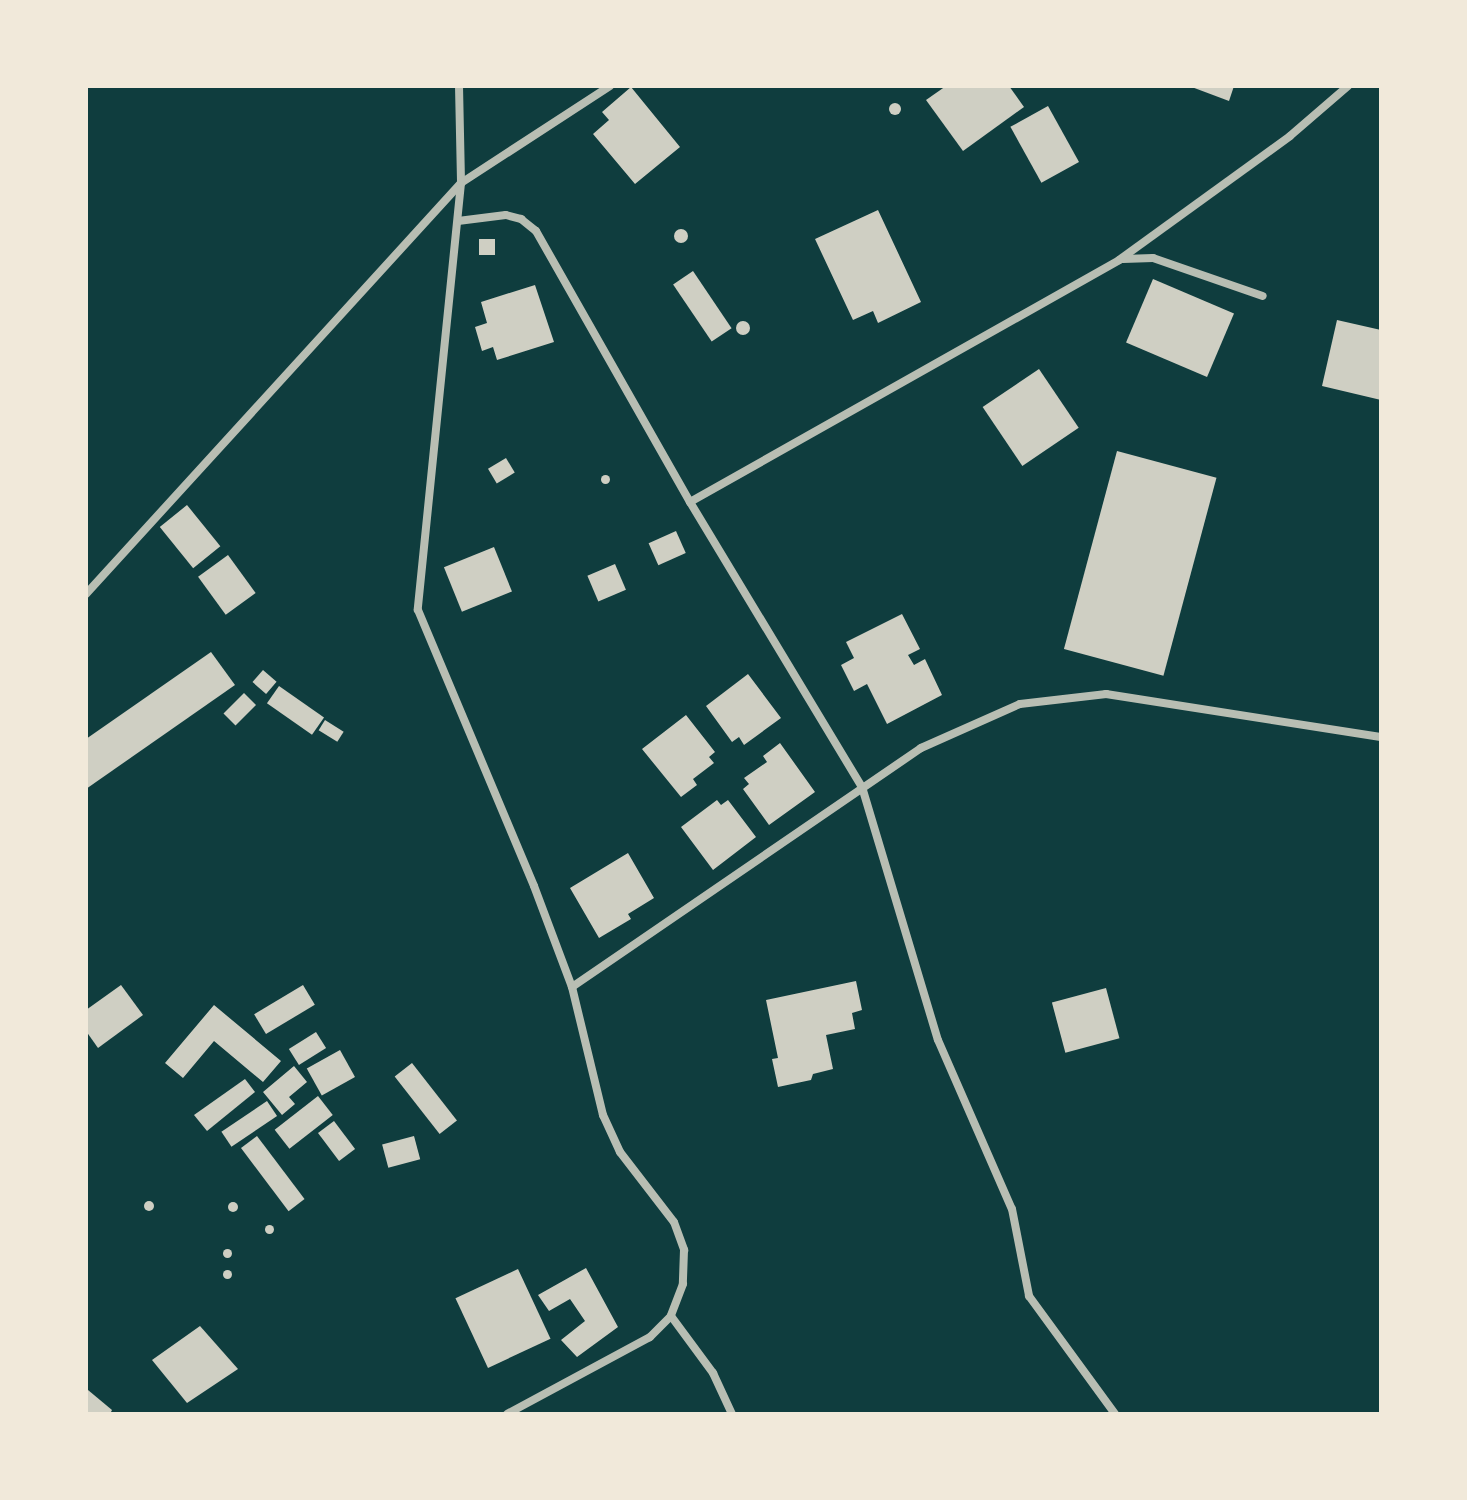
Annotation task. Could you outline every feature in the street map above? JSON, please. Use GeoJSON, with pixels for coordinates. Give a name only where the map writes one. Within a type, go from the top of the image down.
{"type":"FeatureCollection","features":[{"type":"Feature","properties":{"kind":"street"},"geometry":{"type":"LineString","coordinates":[[459,86],[461,183],[418,610],[534,886],[572,987],[603,1115],[620,1152],[674,1222],[684,1250],[683,1284],[671,1316],[650,1337],[507,1414]]}},
{"type":"Feature","properties":{"kind":"street"},"geometry":{"type":"LineString","coordinates":[[86,594],[461,183],[610,86]]}},
{"type":"Feature","properties":{"kind":"street"},"geometry":{"type":"LineString","coordinates":[[690,502],[1119,260],[1290,136],[1348,86]]}},
{"type":"Feature","properties":{"kind":"street"},"geometry":{"type":"LineString","coordinates":[[458,221],[506,215],[521,219],[536,231],[690,502],[862,787],[938,1040],[1012,1209],[1029,1296],[1115,1414]]}},
{"type":"Feature","properties":{"kind":"street"},"geometry":{"type":"LineString","coordinates":[[1119,260],[1132,256],[1153,258],[1263,296]]}},
{"type":"Feature","properties":{"kind":"street"},"geometry":{"type":"LineString","coordinates":[[572,987],[921,748],[1020,704],[1053,697],[1106,694],[1381,737]]}},
{"type":"Feature","properties":{"kind":"street"},"geometry":{"type":"LineString","coordinates":[[671,1316],[713,1373],[732,1414]]}},
{"type":"Feature","properties":{"kind":"building"},"geometry":{"type":"Polygon","coordinates":[[[946,86],[1009,86],[1024,107],[963,151],[926,100],[946,86]]]}},
{"type":"Feature","properties":{"kind":"building"},"geometry":{"type":"Polygon","coordinates":[[[1189,86],[1234,86],[1229,101],[1189,86]]]}},
{"type":"Feature","properties":{"kind":"building"},"geometry":{"type":"Polygon","coordinates":[[[631,87],[680,147],[635,184],[593,134],[609,120],[602,112],[631,87]]]}},
{"type":"Feature","properties":{"kind":"building"},"geometry":{"type":"Polygon","coordinates":[[[895,103],[901,109],[895,115],[889,109],[895,103]]]}},
{"type":"Feature","properties":{"kind":"building"},"geometry":{"type":"Polygon","coordinates":[[[1048,106],[1079,162],[1041,183],[1010,127],[1048,106]]]}},
{"type":"Feature","properties":{"kind":"building"},"geometry":{"type":"Polygon","coordinates":[[[878,210],[921,302],[878,323],[873,311],[853,320],[815,239],[878,210]]]}},
{"type":"Feature","properties":{"kind":"building"},"geometry":{"type":"Polygon","coordinates":[[[681,229],[688,236],[681,243],[674,236],[681,229]]]}},
{"type":"Feature","properties":{"kind":"building"},"geometry":{"type":"Polygon","coordinates":[[[479,239],[495,239],[495,255],[479,255],[479,239]]]}},
{"type":"Feature","properties":{"kind":"building"},"geometry":{"type":"Polygon","coordinates":[[[693,271],[732,328],[712,342],[673,284],[693,271]]]}},
{"type":"Feature","properties":{"kind":"building"},"geometry":{"type":"Polygon","coordinates":[[[1153,279],[1234,313],[1207,377],[1126,343],[1153,279]]]}},
{"type":"Feature","properties":{"kind":"building"},"geometry":{"type":"Polygon","coordinates":[[[535,285],[554,342],[497,360],[493,347],[482,351],[475,327],[487,323],[481,302],[535,285]]]}},
{"type":"Feature","properties":{"kind":"building"},"geometry":{"type":"Polygon","coordinates":[[[1337,320],[1381,330],[1381,400],[1322,386],[1337,320]]]}},
{"type":"Feature","properties":{"kind":"building"},"geometry":{"type":"Polygon","coordinates":[[[743,321],[750,328],[743,335],[736,328],[743,321]]]}},
{"type":"Feature","properties":{"kind":"building"},"geometry":{"type":"Polygon","coordinates":[[[1039,369],[1079,428],[1022,466],[983,407],[1039,369]]]}},
{"type":"Feature","properties":{"kind":"building"},"geometry":{"type":"Polygon","coordinates":[[[1117,451],[1216,478],[1163,676],[1064,649],[1117,451]]]}},
{"type":"Feature","properties":{"kind":"building"},"geometry":{"type":"Polygon","coordinates":[[[506,458],[515,473],[497,483],[488,469],[506,458]]]}},
{"type":"Feature","properties":{"kind":"building"},"geometry":{"type":"Polygon","coordinates":[[[605,475],[609,479],[605,483],[601,479],[605,475]]]}},
{"type":"Feature","properties":{"kind":"building"},"geometry":{"type":"Polygon","coordinates":[[[187,505],[220,546],[193,568],[160,527],[187,505]]]}},
{"type":"Feature","properties":{"kind":"building"},"geometry":{"type":"Polygon","coordinates":[[[676,531],[686,553],[658,565],[649,543],[676,531]]]}},
{"type":"Feature","properties":{"kind":"building"},"geometry":{"type":"Polygon","coordinates":[[[494,547],[512,592],[462,612],[444,567],[494,547]]]}},
{"type":"Feature","properties":{"kind":"building"},"geometry":{"type":"Polygon","coordinates":[[[228,555],[256,593],[226,615],[198,577],[228,555]]]}},
{"type":"Feature","properties":{"kind":"building"},"geometry":{"type":"Polygon","coordinates":[[[615,564],[626,590],[598,601],[587,576],[615,564]]]}},
{"type":"Feature","properties":{"kind":"building"},"geometry":{"type":"Polygon","coordinates":[[[902,614],[920,649],[908,655],[914,665],[925,659],[942,695],[887,724],[867,684],[854,691],[841,665],[854,658],[846,642],[902,614]]]}},
{"type":"Feature","properties":{"kind":"building"},"geometry":{"type":"Polygon","coordinates":[[[211,652],[235,685],[86,789],[86,739],[211,652]]]}},
{"type":"Feature","properties":{"kind":"building"},"geometry":{"type":"Polygon","coordinates":[[[263,670],[277,682],[266,694],[253,682],[263,670]]]}},
{"type":"Feature","properties":{"kind":"building"},"geometry":{"type":"Polygon","coordinates":[[[748,674],[781,718],[744,745],[739,737],[732,742],[706,706],[748,674]]]}},
{"type":"Feature","properties":{"kind":"building"},"geometry":{"type":"Polygon","coordinates":[[[279,686],[324,718],[312,735],[267,703],[279,686]]]}},
{"type":"Feature","properties":{"kind":"building"},"geometry":{"type":"Polygon","coordinates":[[[244,693],[256,705],[236,726],[223,714],[244,693]]]}},
{"type":"Feature","properties":{"kind":"building"},"geometry":{"type":"Polygon","coordinates":[[[686,715],[715,752],[709,757],[714,763],[693,779],[697,785],[681,797],[642,749],[686,715]]]}},
{"type":"Feature","properties":{"kind":"building"},"geometry":{"type":"Polygon","coordinates":[[[325,720],[344,732],[337,742],[319,730],[325,720]]]}},
{"type":"Feature","properties":{"kind":"building"},"geometry":{"type":"Polygon","coordinates":[[[780,743],[815,792],[769,825],[743,789],[749,784],[744,778],[767,762],[763,756],[780,743]]]}},
{"type":"Feature","properties":{"kind":"building"},"geometry":{"type":"Polygon","coordinates":[[[717,800],[721,805],[728,800],[756,837],[713,870],[681,827],[717,800]]]}},
{"type":"Feature","properties":{"kind":"building"},"geometry":{"type":"Polygon","coordinates":[[[628,853],[654,898],[628,914],[631,919],[599,938],[570,888],[628,853]]]}},
{"type":"Feature","properties":{"kind":"building"},"geometry":{"type":"Polygon","coordinates":[[[856,981],[862,1010],[852,1013],[855,1029],[826,1035],[833,1069],[813,1074],[811,1080],[778,1087],[772,1059],[778,1058],[766,1000],[856,981]]]}},
{"type":"Feature","properties":{"kind":"building"},"geometry":{"type":"Polygon","coordinates":[[[121,985],[143,1015],[98,1048],[86,1031],[86,1010],[121,985]]]}},
{"type":"Feature","properties":{"kind":"building"},"geometry":{"type":"Polygon","coordinates":[[[303,985],[315,1005],[266,1034],[254,1014],[303,985]]]}},
{"type":"Feature","properties":{"kind":"building"},"geometry":{"type":"Polygon","coordinates":[[[1106,988],[1119,1038],[1065,1053],[1052,1002],[1106,988]]]}},
{"type":"Feature","properties":{"kind":"building"},"geometry":{"type":"Polygon","coordinates":[[[214,1005],[281,1061],[263,1082],[214,1041],[183,1078],[165,1063],[214,1005]]]}},
{"type":"Feature","properties":{"kind":"building"},"geometry":{"type":"Polygon","coordinates":[[[316,1032],[326,1048],[299,1065],[289,1049],[316,1032]]]}},
{"type":"Feature","properties":{"kind":"building"},"geometry":{"type":"Polygon","coordinates":[[[340,1050],[355,1077],[322,1096],[307,1068],[340,1050]]]}},
{"type":"Feature","properties":{"kind":"building"},"geometry":{"type":"Polygon","coordinates":[[[412,1063],[457,1121],[440,1134],[395,1077],[412,1063]]]}},
{"type":"Feature","properties":{"kind":"building"},"geometry":{"type":"Polygon","coordinates":[[[294,1066],[307,1082],[289,1097],[295,1104],[282,1115],[263,1092],[294,1066]]]}},
{"type":"Feature","properties":{"kind":"building"},"geometry":{"type":"Polygon","coordinates":[[[245,1079],[255,1092],[207,1131],[194,1115],[245,1079]]]}},
{"type":"Feature","properties":{"kind":"building"},"geometry":{"type":"Polygon","coordinates":[[[318,1096],[333,1115],[289,1149],[275,1130],[318,1096]]]}},
{"type":"Feature","properties":{"kind":"building"},"geometry":{"type":"Polygon","coordinates":[[[267,1101],[277,1116],[231,1147],[221,1132],[267,1101]]]}},
{"type":"Feature","properties":{"kind":"building"},"geometry":{"type":"Polygon","coordinates":[[[334,1121],[355,1149],[339,1161],[318,1133],[334,1121]]]}},
{"type":"Feature","properties":{"kind":"building"},"geometry":{"type":"Polygon","coordinates":[[[257,1136],[305,1199],[289,1211],[241,1148],[257,1136]]]}},
{"type":"Feature","properties":{"kind":"building"},"geometry":{"type":"Polygon","coordinates":[[[414,1136],[420,1159],[388,1168],[382,1145],[414,1136]]]}},
{"type":"Feature","properties":{"kind":"building"},"geometry":{"type":"Polygon","coordinates":[[[149,1201],[154,1206],[149,1211],[144,1206],[149,1201]]]}},
{"type":"Feature","properties":{"kind":"building"},"geometry":{"type":"Polygon","coordinates":[[[233,1202],[238,1207],[233,1212],[228,1207],[233,1202]]]}},
{"type":"Feature","properties":{"kind":"building"},"geometry":{"type":"Polygon","coordinates":[[[269,1224],[274,1229],[269,1234],[264,1229],[269,1224]]]}},
{"type":"Feature","properties":{"kind":"building"},"geometry":{"type":"Polygon","coordinates":[[[227,1248],[232,1253],[227,1258],[222,1253],[227,1248]]]}},
{"type":"Feature","properties":{"kind":"building"},"geometry":{"type":"Polygon","coordinates":[[[586,1268],[618,1327],[577,1357],[561,1340],[585,1321],[570,1299],[549,1311],[538,1295],[586,1268]]]}},
{"type":"Feature","properties":{"kind":"building"},"geometry":{"type":"Polygon","coordinates":[[[518,1269],[551,1339],[488,1368],[455,1298],[518,1269]]]}},
{"type":"Feature","properties":{"kind":"building"},"geometry":{"type":"Polygon","coordinates":[[[227,1270],[231,1274],[227,1278],[223,1274],[227,1270]]]}},
{"type":"Feature","properties":{"kind":"building"},"geometry":{"type":"Polygon","coordinates":[[[200,1326],[238,1369],[187,1403],[152,1360],[200,1326]]]}},
{"type":"Feature","properties":{"kind":"building"},"geometry":{"type":"Polygon","coordinates":[[[88,1390],[112,1410],[110,1414],[90,1414],[86,1410],[88,1390]]]}}]}
